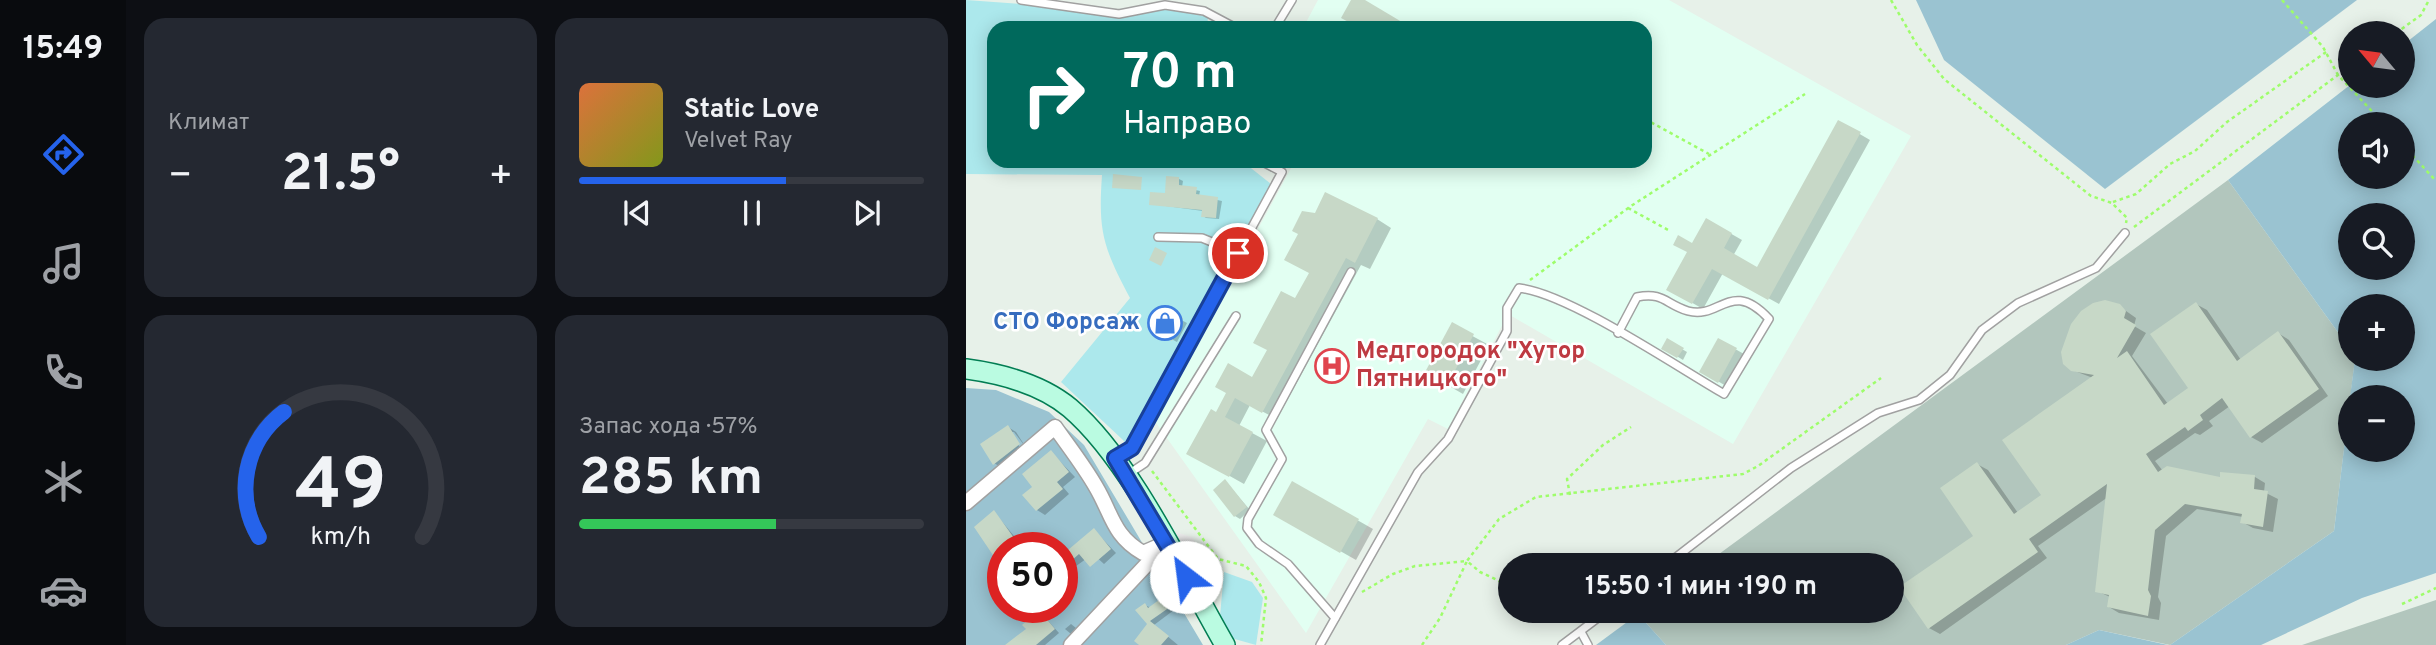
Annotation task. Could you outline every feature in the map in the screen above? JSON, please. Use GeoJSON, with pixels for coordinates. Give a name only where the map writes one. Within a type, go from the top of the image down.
{"type":"FeatureCollection","features":[{"type":"Feature","properties":{"kind":"main road"},"geometry":{"type":"LineString","coordinates":[[966,369],[992,373],[1036,386],[1070,408],[1115,458],[1225,645]]}},
{"type":"Feature","properties":{"kind":"street"},"geometry":{"type":"LineString","coordinates":[[966,503],[1055,427],[1098,488],[1110,521],[1130,545],[1143,553],[1166,543]]}},
{"type":"Feature","properties":{"kind":"street"},"geometry":{"type":"LineString","coordinates":[[1071,645],[1166,543]]}},
{"type":"Feature","properties":{"kind":"lane"},"geometry":{"type":"LineString","coordinates":[[1021,0],[1119,14],[1164,5],[1204,11],[1223,21]]}},
{"type":"Feature","properties":{"kind":"lane"},"geometry":{"type":"LineString","coordinates":[[1279,21],[1292,0]]}},
{"type":"Feature","properties":{"kind":"lane"},"geometry":{"type":"LineString","coordinates":[[1115,458],[1132,448],[1282,172],[1274,168]]}},
{"type":"Feature","properties":{"kind":"lane"},"geometry":{"type":"LineString","coordinates":[[1681,553],[1791,468],[1878,413],[1919,400],[1950,375],[1982,330],[2018,303],[2096,268],[2125,233]]}},
{"type":"Feature","properties":{"kind":"lane"},"geometry":{"type":"LineString","coordinates":[[1158,237],[1202,238],[1238,253]]}},
{"type":"Feature","properties":{"kind":"lane"},"geometry":{"type":"LineString","coordinates":[[1335,618],[1288,564],[1259,544],[1247,528],[1248,519],[1282,459],[1266,430],[1351,272]]}},
{"type":"Feature","properties":{"kind":"lane"},"geometry":{"type":"LineString","coordinates":[[1320,645],[1418,472],[1448,439],[1507,331],[1507,308],[1519,288],[1536,290],[1724,394],[1769,319],[1758,307],[1740,300],[1703,311],[1689,311],[1653,294],[1637,297],[1618,333]]}},
{"type":"Feature","properties":{"kind":"lane"},"geometry":{"type":"LineString","coordinates":[[1126,475],[1145,463],[1236,316]]}},
{"type":"Feature","properties":{"kind":"lane"},"geometry":{"type":"LineString","coordinates":[[1562,645],[1592,623]]}},
{"type":"Feature","properties":{"kind":"lane"},"geometry":{"type":"LineString","coordinates":[[1580,632],[1588,645]]}},
{"type":"Feature","properties":{"kind":"path"},"geometry":{"type":"LineString","coordinates":[[1891,0],[1917,45],[1944,79],[2091,196],[2112,203],[2127,218],[2125,233]]}},
{"type":"Feature","properties":{"kind":"path"},"geometry":{"type":"LineString","coordinates":[[2125,233],[2338,75],[2326,52],[2282,0]]}},
{"type":"Feature","properties":{"kind":"path"},"geometry":{"type":"LineString","coordinates":[[2413,21],[2421,15],[2429,0]]}},
{"type":"Feature","properties":{"kind":"path"},"geometry":{"type":"LineString","coordinates":[[2112,203],[2136,194],[2170,164],[2195,152],[2227,122],[2261,102],[2284,80],[2326,52]]}},
{"type":"Feature","properties":{"kind":"path"},"geometry":{"type":"LineString","coordinates":[[1519,288],[1628,208],[1805,94]]}},
{"type":"Feature","properties":{"kind":"path"},"geometry":{"type":"LineString","coordinates":[[2360,98],[2373,112]]}},
{"type":"Feature","properties":{"kind":"path"},"geometry":{"type":"LineString","coordinates":[[1652,123],[1709,154]]}},
{"type":"Feature","properties":{"kind":"path"},"geometry":{"type":"LineString","coordinates":[[2415,158],[2436,181]]}},
{"type":"Feature","properties":{"kind":"path"},"geometry":{"type":"LineString","coordinates":[[1628,208],[1670,231]]}},
{"type":"Feature","properties":{"kind":"path"},"geometry":{"type":"LineString","coordinates":[[1422,645],[1440,618],[1467,561],[1491,527],[1519,505],[1536,497],[1624,489],[1659,481],[1743,474],[1881,378]]}},
{"type":"Feature","properties":{"kind":"path"},"geometry":{"type":"LineString","coordinates":[[1570,495],[1567,479],[1631,427]]}},
{"type":"Feature","properties":{"kind":"path"},"geometry":{"type":"LineString","coordinates":[[1145,463],[1219,559],[1246,566],[1259,582],[1266,598],[1261,645]]}},
{"type":"Feature","properties":{"kind":"path"},"geometry":{"type":"LineString","coordinates":[[1344,603],[1394,574],[1415,566],[1467,561],[1480,572],[1498,580]]}},
{"type":"Feature","properties":{"kind":"path"},"geometry":{"type":"LineString","coordinates":[[2402,604],[2436,588]]}},
{"type":"Feature","properties":{"kind":"shaded area"},"geometry":{"type":"Polygon","coordinates":[[[966,0],[1066,7],[1120,17],[1166,8],[1208,17],[1208,21],[987,21],[987,168],[1251,168],[1276,188],[1133,454],[1123,440],[1061,382],[1130,298],[1104,239],[1101,211],[1102,175],[966,174],[966,0]]]}},
{"type":"Feature","properties":{"kind":"shaded area","name":"Медгородок \"Хутор Пятницкого\""},"geometry":{"type":"Polygon","coordinates":[[[1318,0],[1669,0],[1911,136],[1733,444],[1508,314],[1448,429],[1428,419],[1306,633],[1154,420],[1291,168],[1652,168],[1652,21],[1307,21],[1318,0]]]}},
{"type":"Feature","properties":{"kind":"shaded area"},"geometry":{"type":"Polygon","coordinates":[[[1916,0],[2357,0],[2105,189],[1944,60],[1916,0]]]}},
{"type":"Feature","properties":{"kind":"shaded area"},"geometry":{"type":"Polygon","coordinates":[[[2436,19],[2436,573],[2362,598],[2261,645],[2170,645],[2334,531],[2342,462],[2415,462],[2415,385],[2352,385],[2353,371],[2415,371],[2415,294],[2338,294],[2338,332],[2228,180],[2338,94],[2338,98],[2415,98],[2415,36],[2436,19]]]}},
{"type":"Feature","properties":{"kind":"shaded area"},"geometry":{"type":"Polygon","coordinates":[[[2228,180],[2338,332],[2338,371],[2354,371],[2352,385],[2338,385],[2338,462],[2342,462],[2334,531],[2170,645],[2099,630],[2066,645],[1666,645],[1646,623],[1904,623],[1904,553],[1720,553],[2228,180]]]}},
{"type":"Feature","properties":{"kind":"shaded area"},"geometry":{"type":"Polygon","coordinates":[[[966,388],[996,390],[1049,412],[1084,445],[1203,645],[966,645],[966,388]]]}},
{"type":"Feature","properties":{"kind":"shaded area"},"geometry":{"type":"Polygon","coordinates":[[[1166,529],[1192,537],[1217,577],[1213,615],[1166,529]]]}},
{"type":"Feature","properties":{"kind":"shaded area"},"geometry":{"type":"Polygon","coordinates":[[[1224,572],[1252,582],[1263,598],[1256,645],[1231,638],[1219,627],[1224,572]]]}},
{"type":"Feature","properties":{"kind":"shaded area"},"geometry":{"type":"Polygon","coordinates":[[[2436,600],[2436,645],[2302,645],[2436,600]]]}},
{"type":"Feature","properties":{"kind":"shaded area"},"geometry":{"type":"Polygon","coordinates":[[[1626,623],[1646,623],[1666,645],[1596,645],[1626,623]]]}},
{"type":"Feature","properties":{"kind":"shaded area"},"geometry":{"type":"Polygon","coordinates":[[[2099,630],[2168,645],[2066,645],[2099,630]]]}},
{"type":"Feature","properties":{"kind":"building"},"geometry":{"type":"Polygon","coordinates":[[[1351,0],[1365,0],[1400,21],[1347,21],[1341,18],[1351,0]]]}},
{"type":"Feature","properties":{"kind":"building"},"geometry":{"type":"Polygon","coordinates":[[[1838,120],[1861,132],[1768,300],[1712,269],[1692,304],[1666,290],[1687,252],[1673,245],[1678,235],[1692,243],[1706,218],[1732,233],[1724,248],[1757,267],[1838,120]]]}},
{"type":"Feature","properties":{"kind":"building"},"geometry":{"type":"Polygon","coordinates":[[[1113,174],[1142,177],[1141,190],[1112,188],[1113,174]]]}},
{"type":"Feature","properties":{"kind":"building"},"geometry":{"type":"Polygon","coordinates":[[[1166,176],[1179,177],[1179,185],[1197,187],[1196,194],[1218,197],[1216,218],[1201,217],[1202,210],[1149,205],[1150,192],[1165,193],[1166,176]]]}},
{"type":"Feature","properties":{"kind":"building"},"geometry":{"type":"Polygon","coordinates":[[[1325,192],[1378,218],[1355,263],[1346,258],[1262,413],[1235,398],[1225,417],[1253,432],[1229,477],[1186,454],[1211,409],[1216,412],[1226,393],[1215,387],[1228,363],[1252,377],[1267,350],[1253,343],[1281,291],[1295,298],[1309,273],[1284,260],[1298,234],[1292,231],[1302,211],[1315,213],[1325,192]]]}},
{"type":"Feature","properties":{"kind":"building"},"geometry":{"type":"Polygon","coordinates":[[[1155,247],[1167,253],[1161,266],[1149,260],[1155,247]]]}},
{"type":"Feature","properties":{"kind":"building"},"geometry":{"type":"Polygon","coordinates":[[[2105,300],[2120,304],[2126,311],[2124,318],[2136,325],[2117,358],[2127,351],[2164,405],[2188,388],[2150,334],[2196,302],[2237,361],[2278,331],[2319,389],[2250,438],[2222,398],[2200,415],[2203,420],[2188,431],[2185,427],[2146,454],[2158,472],[2167,466],[2220,477],[2220,472],[2255,475],[2254,489],[2268,491],[2263,527],[2240,523],[2242,514],[2185,504],[2155,530],[2148,590],[2151,596],[2148,616],[2107,607],[2109,595],[2095,592],[2107,484],[2029,539],[2038,552],[1928,629],[1904,594],[1904,584],[1973,536],[1940,488],[1977,462],[2014,514],[2041,495],[2002,440],[2094,375],[2071,371],[2063,364],[2061,352],[2071,324],[2081,311],[2093,303],[2105,300]]]}},
{"type":"Feature","properties":{"kind":"building","name":"СТО Форсаж"},"geometry":{"type":"Polygon","coordinates":[[[1158,306],[1183,318],[1172,341],[1147,328],[1158,306]]]}},
{"type":"Feature","properties":{"kind":"building"},"geometry":{"type":"Polygon","coordinates":[[[1452,322],[1474,334],[1447,386],[1424,374],[1452,322]]]}},
{"type":"Feature","properties":{"kind":"building"},"geometry":{"type":"Polygon","coordinates":[[[1667,338],[1684,348],[1677,358],[1661,349],[1667,338]]]}},
{"type":"Feature","properties":{"kind":"building"},"geometry":{"type":"Polygon","coordinates":[[[1718,338],[1737,348],[1718,383],[1699,372],[1718,338]]]}},
{"type":"Feature","properties":{"kind":"building"},"geometry":{"type":"Polygon","coordinates":[[[1008,425],[1020,444],[993,465],[980,444],[1008,425]]]}},
{"type":"Feature","properties":{"kind":"building"},"geometry":{"type":"Polygon","coordinates":[[[1051,450],[1069,472],[1057,482],[1063,489],[1036,511],[1022,495],[1032,487],[1022,474],[1051,450]]]}},
{"type":"Feature","properties":{"kind":"building"},"geometry":{"type":"Polygon","coordinates":[[[1225,479],[1247,507],[1234,517],[1213,490],[1225,479]]]}},
{"type":"Feature","properties":{"kind":"building"},"geometry":{"type":"Polygon","coordinates":[[[1292,481],[1359,519],[1340,553],[1273,515],[1292,481]]]}},
{"type":"Feature","properties":{"kind":"building"},"geometry":{"type":"Polygon","coordinates":[[[994,510],[1010,532],[987,532],[987,546],[974,527],[994,510]]]}},
{"type":"Feature","properties":{"kind":"building"},"geometry":{"type":"Polygon","coordinates":[[[1094,528],[1111,549],[1090,567],[1078,555],[1078,542],[1094,528]]]}},
{"type":"Feature","properties":{"kind":"building"},"geometry":{"type":"Polygon","coordinates":[[[1163,597],[1170,607],[1150,621],[1169,636],[1161,645],[1139,645],[1134,641],[1147,624],[1135,610],[1145,603],[1148,608],[1163,597]]]}},
{"type":"Feature","properties":{"kind":"building"},"geometry":{"type":"Polygon","coordinates":[[[1050,623],[1055,629],[1036,645],[1005,645],[1026,629],[1022,625],[1050,623]]]}},
{"type":"Feature","properties":{"kind":"place","name":"СТО Форсаж"},"geometry":{"type":"Point","coordinates":[1165,323]}},
{"type":"Feature","properties":{"kind":"place","name":"Медгородок \"Хутор Пятницкого\""},"geometry":{"type":"Point","coordinates":[1332,366]}},
{"type":"Feature","properties":{"kind":"route"},"geometry":{"type":"LineString","coordinates":[[1186,577],[1115,458],[1132,448],[1238,253]]}}]}
